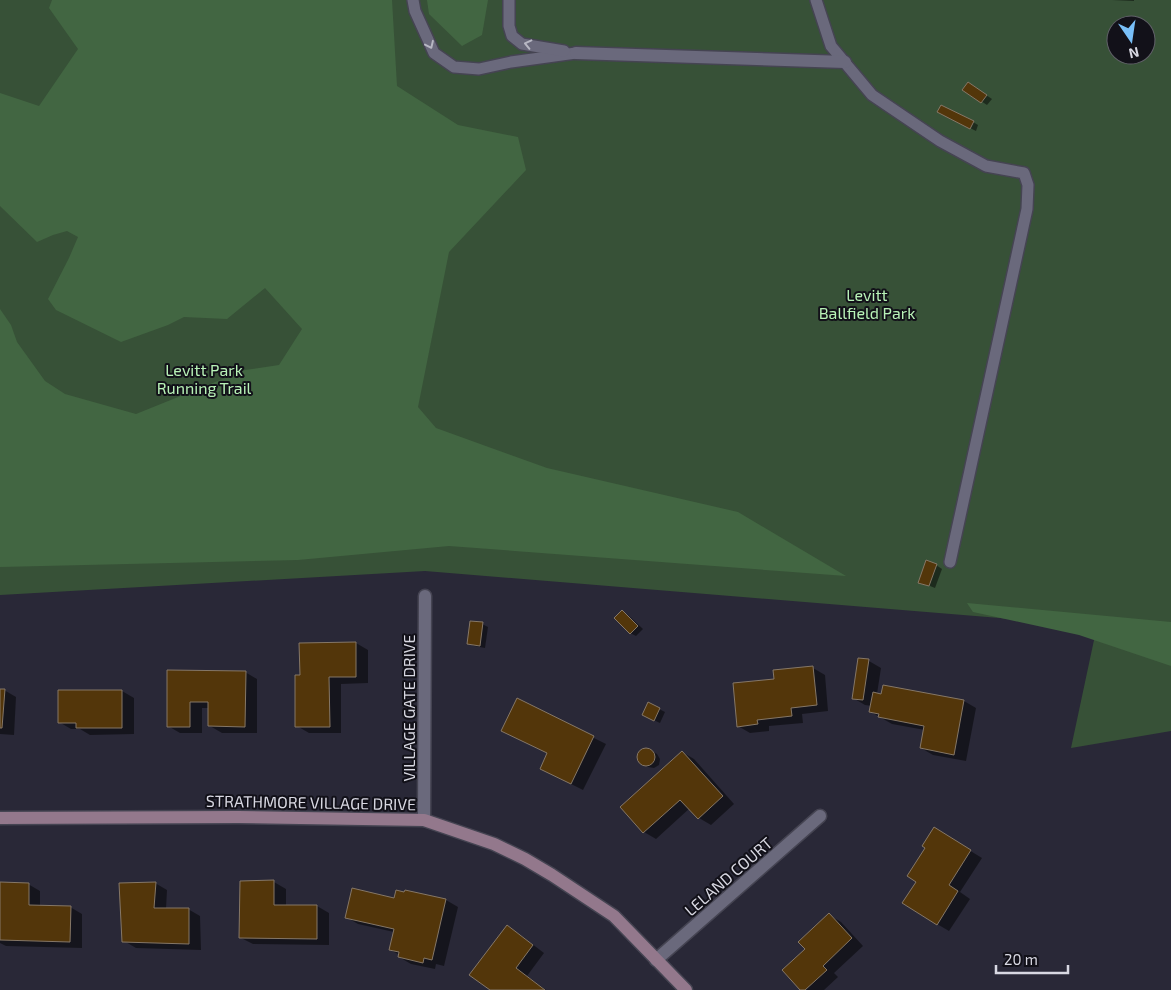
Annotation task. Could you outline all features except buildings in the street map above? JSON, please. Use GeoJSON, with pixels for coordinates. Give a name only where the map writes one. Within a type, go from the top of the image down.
{"type":"FeatureCollection","features":[{"type":"Feature","properties":{"kind":"street"},"geometry":{"type":"LineString","coordinates":[[576,52],[845,62]]}},
{"type":"Feature","properties":{"kind":"street","name":"VILLAGE GATE DRIVE"},"geometry":{"type":"LineString","coordinates":[[424,820],[425,596]]}},
{"type":"Feature","properties":{"kind":"street","name":"LELAND COURT"},"geometry":{"type":"LineString","coordinates":[[656,960],[820,816]]}},
{"type":"Feature","properties":{"kind":"street","name":"STRATHMORE VILLAGE DRIVE"},"geometry":{"type":"LineString","coordinates":[[0,818],[238,817],[424,820],[494,844],[552,875],[614,916],[686,990]]}},
{"type":"Feature","properties":{"kind":"lane"},"geometry":{"type":"LineString","coordinates":[[413,0],[415,11],[434,53],[454,66],[480,69],[576,52]]}},
{"type":"Feature","properties":{"kind":"lane"},"geometry":{"type":"LineString","coordinates":[[509,0],[509,26],[512,36],[522,44],[576,52]]}},
{"type":"Feature","properties":{"kind":"lane"},"geometry":{"type":"LineString","coordinates":[[816,0],[831,46],[872,95],[940,141],[986,166],[1024,174],[1028,185],[1027,209],[950,562]]}},
{"type":"Feature","properties":{"kind":"green space","name":"Levitt Ballfield Park"},"geometry":{"type":"Polygon","coordinates":[[[0,0],[1171,0],[1171,731],[1071,748],[1097,626],[425,571],[0,595],[0,0]]]}},
{"type":"Feature","properties":{"kind":"green space","name":"Levitt Park Running Trail"},"geometry":{"type":"Polygon","coordinates":[[[52,0],[392,0],[397,86],[458,125],[518,137],[526,170],[449,252],[418,407],[436,428],[547,468],[738,512],[846,576],[449,546],[298,560],[0,567],[0,309],[11,325],[17,342],[45,381],[65,394],[136,414],[245,370],[279,365],[302,329],[265,288],[227,319],[184,317],[168,325],[121,342],[56,310],[48,299],[78,237],[67,231],[37,242],[0,206],[0,93],[39,106],[78,49],[49,8],[52,0]]]}},
{"type":"Feature","properties":{"kind":"green space"},"geometry":{"type":"Polygon","coordinates":[[[427,0],[488,0],[482,35],[462,46],[429,14],[427,0]]]}},
{"type":"Feature","properties":{"kind":"green space"},"geometry":{"type":"Polygon","coordinates":[[[967,603],[1171,622],[1171,666],[1079,635],[973,612],[967,603]]]}}]}
